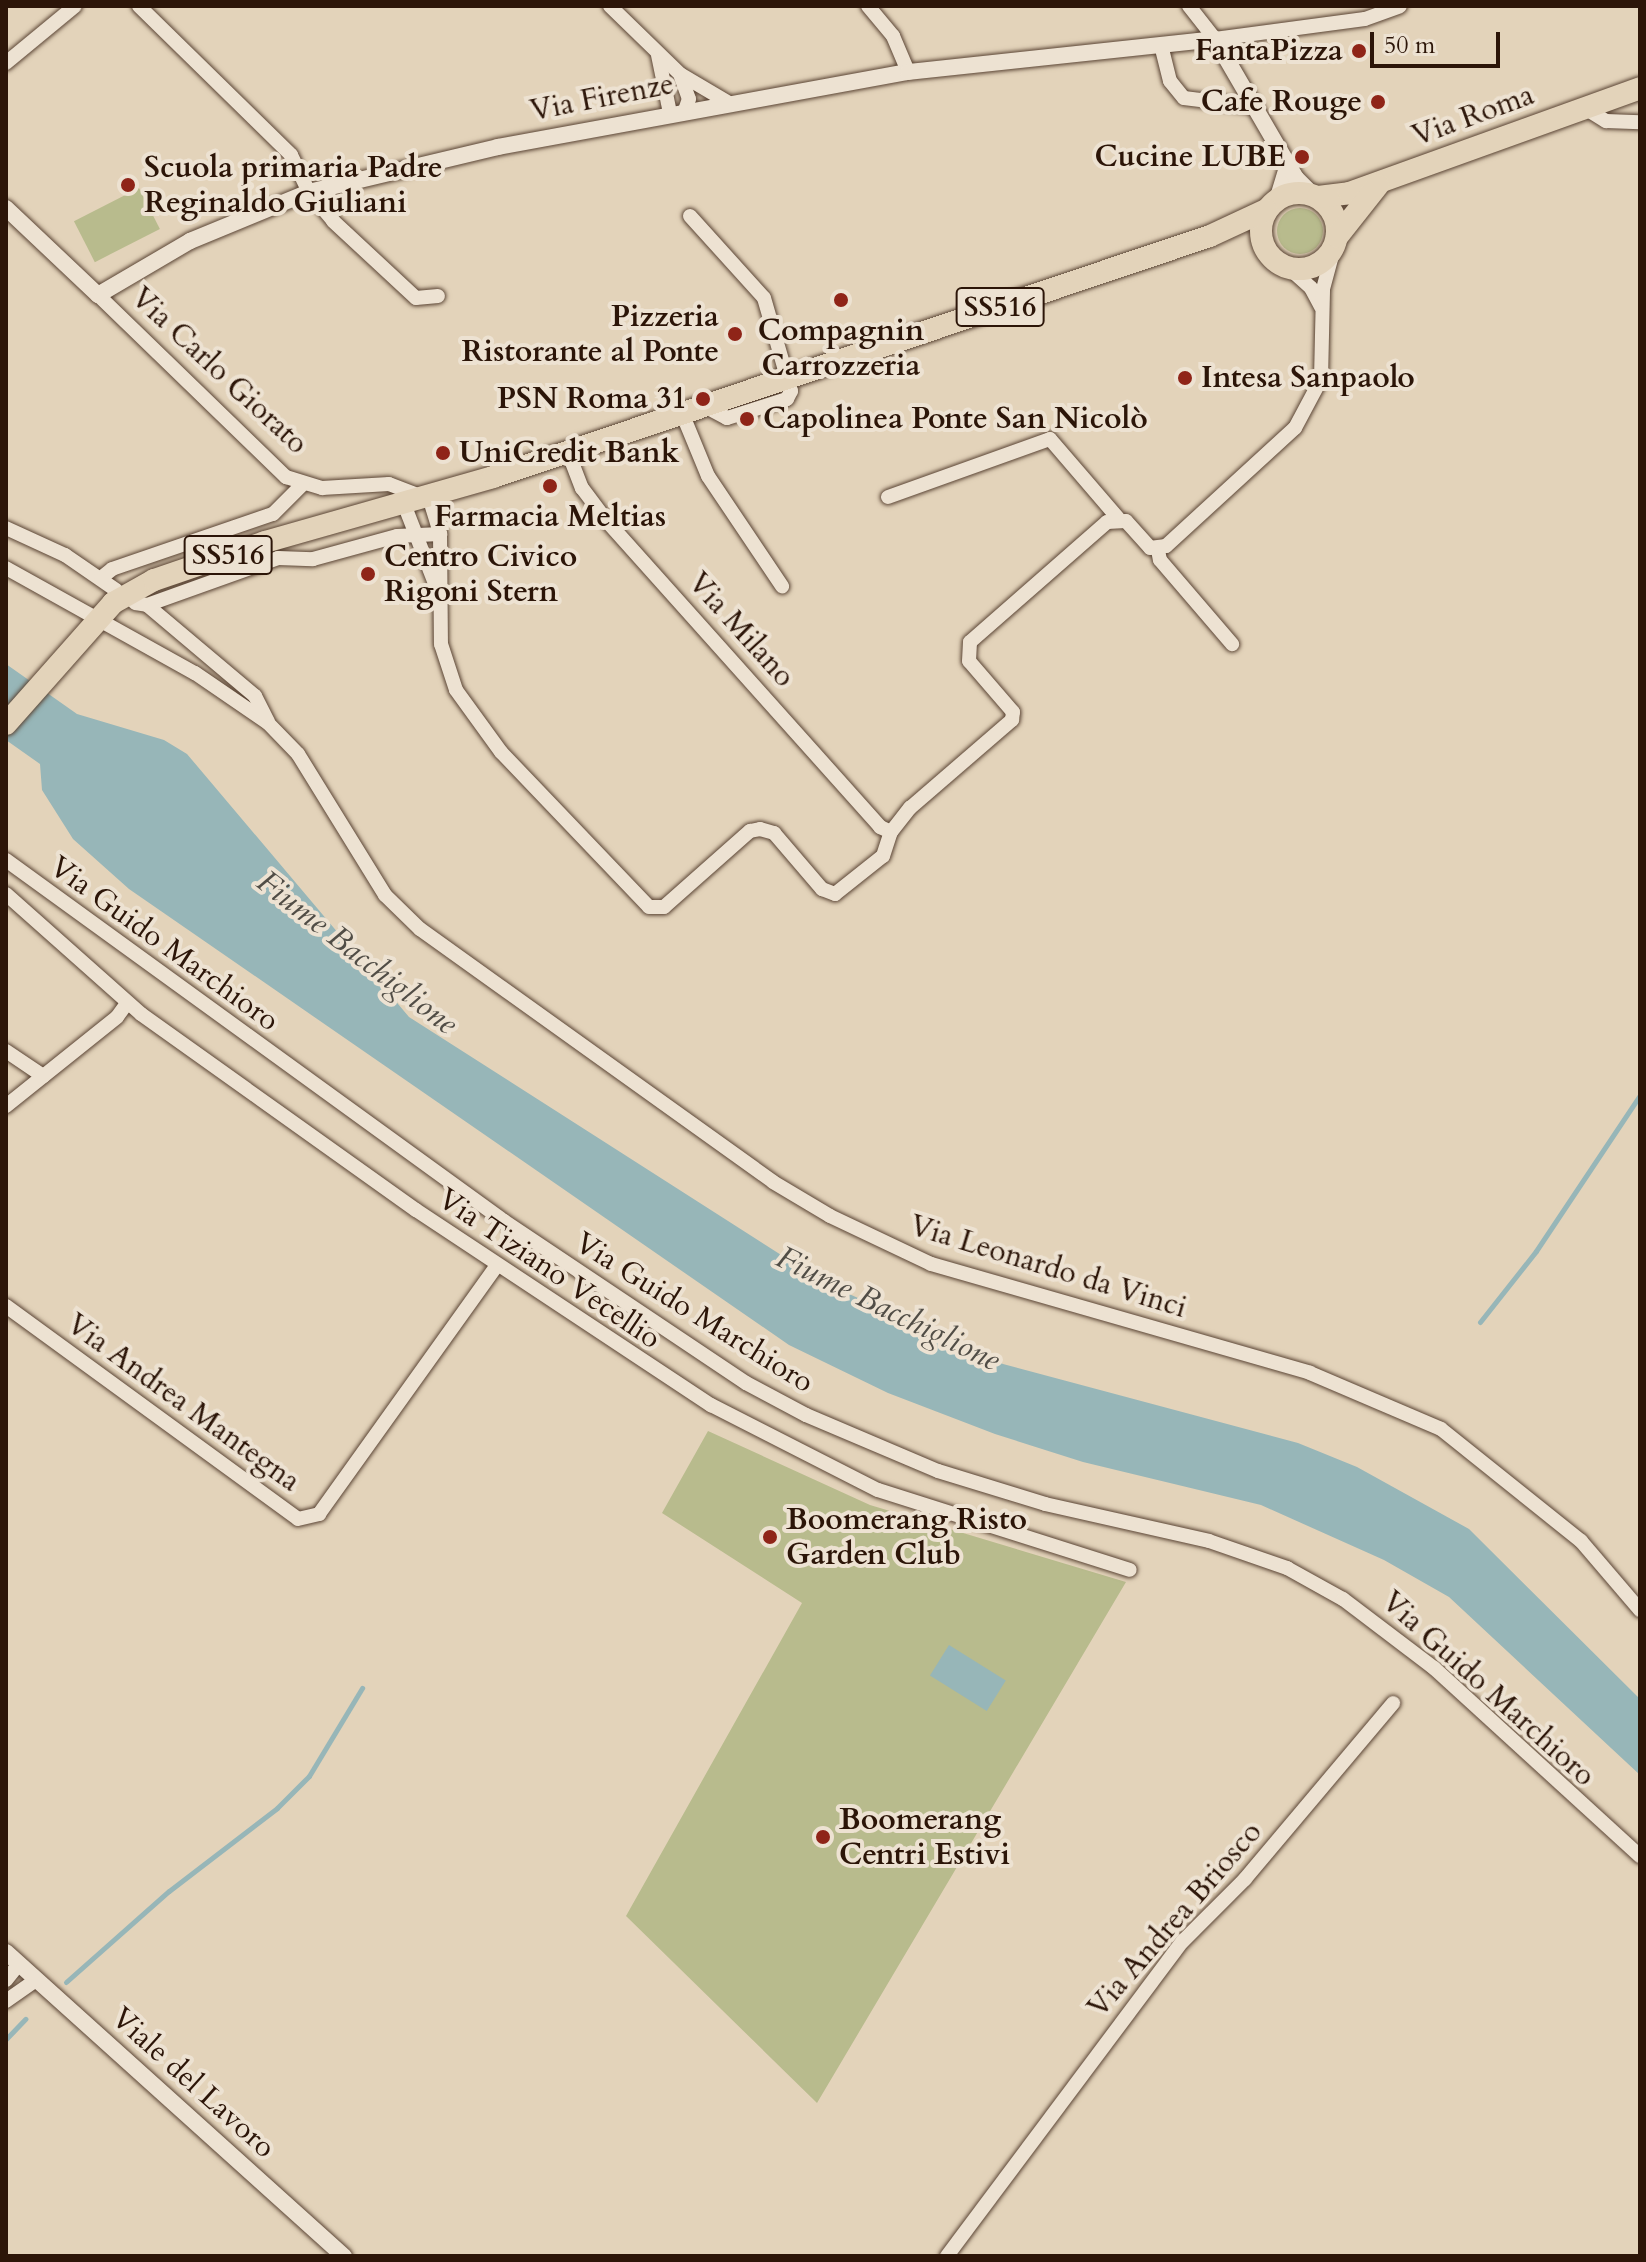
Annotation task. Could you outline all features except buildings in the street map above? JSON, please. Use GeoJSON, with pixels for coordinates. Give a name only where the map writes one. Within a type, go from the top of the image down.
{"type":"FeatureCollection","features":[{"type":"Feature","properties":{"kind":"main road","name":"Via Roma"},"geometry":{"type":"LineString","coordinates":[[1316,196],[1382,180],[1640,88]]}},
{"type":"Feature","properties":{"kind":"main road","name":"Via Roma"},"geometry":{"type":"LineString","coordinates":[[1335,244],[1360,202],[1382,180]]}},
{"type":"Feature","properties":{"kind":"main road","name":"SS516"},"geometry":{"type":"LineString","coordinates":[[6,724],[94,623],[134,589],[170,574],[420,500],[568,452],[1210,236],[1300,192],[1316,196]]}},
{"type":"Feature","properties":{"kind":"main road"},"geometry":{"type":"LineString","coordinates":[[1210,236],[1240,240],[1289,268],[1309,268],[1335,244],[1334,214],[1316,196]]}},
{"type":"Feature","properties":{"kind":"main road"},"geometry":{"type":"LineString","coordinates":[[1269,255],[1261,233],[1272,205]]}},
{"type":"Feature","properties":{"kind":"street"},"geometry":{"type":"LineString","coordinates":[[6,63],[75,6]]}},
{"type":"Feature","properties":{"kind":"street"},"geometry":{"type":"LineString","coordinates":[[139,6],[282,144],[302,169],[309,192],[416,298],[438,296]]}},
{"type":"Feature","properties":{"kind":"street"},"geometry":{"type":"LineString","coordinates":[[610,6],[680,74],[729,103]]}},
{"type":"Feature","properties":{"kind":"street"},"geometry":{"type":"LineString","coordinates":[[868,6],[893,36],[908,72]]}},
{"type":"Feature","properties":{"kind":"street"},"geometry":{"type":"LineString","coordinates":[[1189,6],[1215,39],[1288,165],[1316,196]]}},
{"type":"Feature","properties":{"kind":"street"},"geometry":{"type":"LineString","coordinates":[[1215,39],[1365,19],[1400,6]]}},
{"type":"Feature","properties":{"kind":"street","name":"Via Firenze"},"geometry":{"type":"LineString","coordinates":[[98,295],[190,241],[309,192],[677,111],[908,72],[1215,39]]}},
{"type":"Feature","properties":{"kind":"street"},"geometry":{"type":"LineString","coordinates":[[1161,45],[1170,81],[1184,98],[1256,107]]}},
{"type":"Feature","properties":{"kind":"street"},"geometry":{"type":"LineString","coordinates":[[654,48],[677,111],[689,99],[680,74]]}},
{"type":"Feature","properties":{"kind":"street"},"geometry":{"type":"LineString","coordinates":[[1585,108],[1606,121],[1640,122]]}},
{"type":"Feature","properties":{"kind":"street"},"geometry":{"type":"LineString","coordinates":[[1272,205],[1288,165]]}},
{"type":"Feature","properties":{"kind":"street","name":"Via Carlo Giorato"},"geometry":{"type":"LineString","coordinates":[[6,208],[275,468],[303,484],[389,484],[420,500]]}},
{"type":"Feature","properties":{"kind":"street"},"geometry":{"type":"LineString","coordinates":[[690,216],[764,298],[789,378]]}},
{"type":"Feature","properties":{"kind":"street"},"geometry":{"type":"LineString","coordinates":[[1158,550],[1262,461],[1307,412],[1325,355],[1321,307],[1335,244]]}},
{"type":"Feature","properties":{"kind":"street"},"geometry":{"type":"LineString","coordinates":[[1289,268],[1311,288],[1321,307]]}},
{"type":"Feature","properties":{"kind":"street"},"geometry":{"type":"LineString","coordinates":[[682,413],[708,476],[782,586]]}},
{"type":"Feature","properties":{"kind":"street"},"geometry":{"type":"LineString","coordinates":[[888,497],[1050,439],[1118,518],[1158,550],[1160,560],[1232,644]]}},
{"type":"Feature","properties":{"kind":"street","name":"Via Milano"},"geometry":{"type":"LineString","coordinates":[[568,452],[582,488],[605,519],[880,827],[891,832]]}},
{"type":"Feature","properties":{"kind":"street"},"geometry":{"type":"LineString","coordinates":[[101,578],[112,569],[273,514],[303,484]]}},
{"type":"Feature","properties":{"kind":"street"},"geometry":{"type":"LineString","coordinates":[[420,500],[440,534],[441,644],[464,705],[550,805],[656,909],[750,831],[774,833],[822,889],[835,894],[883,856],[891,832],[910,808],[1012,720],[1013,712],[969,661],[970,642],[1118,518]]}},
{"type":"Feature","properties":{"kind":"street"},"geometry":{"type":"LineString","coordinates":[[420,500],[417,537],[439,594]]}},
{"type":"Feature","properties":{"kind":"street"},"geometry":{"type":"LineString","coordinates":[[6,528],[101,578],[116,590]]}},
{"type":"Feature","properties":{"kind":"street"},"geometry":{"type":"LineString","coordinates":[[417,537],[440,534]]}},
{"type":"Feature","properties":{"kind":"street","name":"Via Leonardo da Vinci"},"geometry":{"type":"LineString","coordinates":[[268,723],[255,696],[141,604],[278,558],[313,559],[397,536],[417,537]]}},
{"type":"Feature","properties":{"kind":"street","name":"Via Leonardo da Vinci"},"geometry":{"type":"LineString","coordinates":[[6,568],[94,623],[229,693],[268,723],[305,764],[385,895],[420,929],[773,1182],[830,1216],[931,1264],[1310,1373],[1441,1429],[1581,1541],[1640,1610]]}},
{"type":"Feature","properties":{"kind":"street","name":"Via Guido Marchioro"},"geometry":{"type":"LineString","coordinates":[[6,860],[504,1221],[746,1383],[806,1415],[938,1471],[1045,1504],[1209,1541],[1287,1568],[1343,1599],[1434,1668],[1640,1856]]}},
{"type":"Feature","properties":{"kind":"street","name":"Via Tiziano Vecellio"},"geometry":{"type":"LineString","coordinates":[[6,894],[127,1003],[497,1265],[711,1405],[878,1490],[1130,1570]]}},
{"type":"Feature","properties":{"kind":"street"},"geometry":{"type":"LineString","coordinates":[[6,1106],[117,1017],[127,1003]]}},
{"type":"Feature","properties":{"kind":"street"},"geometry":{"type":"LineString","coordinates":[[6,1051],[43,1076]]}},
{"type":"Feature","properties":{"kind":"street","name":"Via Andrea Mantegna"},"geometry":{"type":"LineString","coordinates":[[6,1306],[298,1519],[319,1514],[497,1265]]}},
{"type":"Feature","properties":{"kind":"street","name":"Via Andrea Briosco"},"geometry":{"type":"LineString","coordinates":[[947,2256],[1183,1941],[1245,1879],[1393,1703]]}},
{"type":"Feature","properties":{"kind":"street","name":"Viale del Lavoro"},"geometry":{"type":"LineString","coordinates":[[6,1952],[344,2256]]}},
{"type":"Feature","properties":{"kind":"street"},"geometry":{"type":"LineString","coordinates":[[6,1980],[19,1964]]}},
{"type":"Feature","properties":{"kind":"street"},"geometry":{"type":"LineString","coordinates":[[6,2001],[36,1980]]}},
{"type":"Feature","properties":{"kind":"green space"},"geometry":{"type":"Polygon","coordinates":[[[139,188],[160,229],[95,262],[74,221],[139,188]]]}},
{"type":"Feature","properties":{"kind":"green space"},"geometry":{"type":"Polygon","coordinates":[[[1300,208],[1309,209],[1316,215],[1322,222],[1322,240],[1316,247],[1309,253],[1300,254],[1291,253],[1284,247],[1278,240],[1277,231],[1278,222],[1284,215],[1291,209],[1300,208]]]}},
{"type":"Feature","properties":{"kind":"green space","name":"Boomerang Centri Estivi"},"geometry":{"type":"Polygon","coordinates":[[[708,1431],[870,1505],[1126,1582],[817,2103],[626,1916],[802,1603],[662,1513],[708,1431]]]}},
{"type":"Feature","properties":{"kind":"water"},"geometry":{"type":"Polygon","coordinates":[[[6,664],[77,714],[164,740],[187,754],[409,1017],[825,1283],[1003,1364],[1298,1443],[1357,1467],[1469,1529],[1640,1699],[1640,1775],[1449,1597],[1384,1560],[1261,1505],[1083,1462],[995,1434],[888,1393],[789,1345],[129,889],[73,839],[42,790],[40,764],[6,740],[6,664]]]}},
{"type":"Feature","properties":{"kind":"water"},"geometry":{"type":"Polygon","coordinates":[[[949,1645],[1006,1681],[987,1711],[930,1676],[949,1645]]]}},
{"type":"Feature","properties":{"kind":"waterway"},"geometry":{"type":"LineString","coordinates":[[1480,1322],[1536,1251],[1640,1095]]}},
{"type":"Feature","properties":{"kind":"waterway"},"geometry":{"type":"LineString","coordinates":[[66,1982],[169,1891],[277,1808],[309,1776],[362,1688]]}},
{"type":"Feature","properties":{"kind":"waterway"},"geometry":{"type":"LineString","coordinates":[[6,2039],[25,2019]]}},
{"type":"Feature","properties":{"kind":"place","name":"FantaPizza"},"geometry":{"type":"Point","coordinates":[1359,51]}},
{"type":"Feature","properties":{"kind":"place","name":"Cafe Rouge"},"geometry":{"type":"Point","coordinates":[1378,102]}},
{"type":"Feature","properties":{"kind":"place","name":"Cucine LUBE"},"geometry":{"type":"Point","coordinates":[1302,157]}},
{"type":"Feature","properties":{"kind":"place","name":"Scuola primaria Padre Reginaldo Giuliani"},"geometry":{"type":"Point","coordinates":[128,185]}},
{"type":"Feature","properties":{"kind":"place","name":"Compagnin Carrozzeria"},"geometry":{"type":"Point","coordinates":[841,300]}},
{"type":"Feature","properties":{"kind":"place","name":"Pizzeria Ristorante al Ponte"},"geometry":{"type":"Point","coordinates":[735,334]}},
{"type":"Feature","properties":{"kind":"place","name":"Intesa Sanpaolo"},"geometry":{"type":"Point","coordinates":[1185,378]}},
{"type":"Feature","properties":{"kind":"place","name":"PSN Roma 31"},"geometry":{"type":"Point","coordinates":[703,399]}},
{"type":"Feature","properties":{"kind":"place","name":"Capolinea Ponte San Nicolò"},"geometry":{"type":"Point","coordinates":[747,419]}},
{"type":"Feature","properties":{"kind":"place","name":"UniCredit Bank"},"geometry":{"type":"Point","coordinates":[443,453]}},
{"type":"Feature","properties":{"kind":"place","name":"Farmacia Meltias"},"geometry":{"type":"Point","coordinates":[550,486]}},
{"type":"Feature","properties":{"kind":"place","name":"Centro Civico Rigoni Stern"},"geometry":{"type":"Point","coordinates":[368,574]}},
{"type":"Feature","properties":{"kind":"place","name":"Boomerang Risto Garden Club"},"geometry":{"type":"Point","coordinates":[770,1537]}},
{"type":"Feature","properties":{"kind":"place","name":"Boomerang Centri Estivi"},"geometry":{"type":"Point","coordinates":[823,1837]}},
{"type":"Feature","properties":{"kind":"water label","name":"Fiume Bacchiglione"},"geometry":{"type":"Point","coordinates":[357,953]}},
{"type":"Feature","properties":{"kind":"water label","name":"Fiume Bacchiglione"},"geometry":{"type":"Point","coordinates":[888,1309]}}]}
